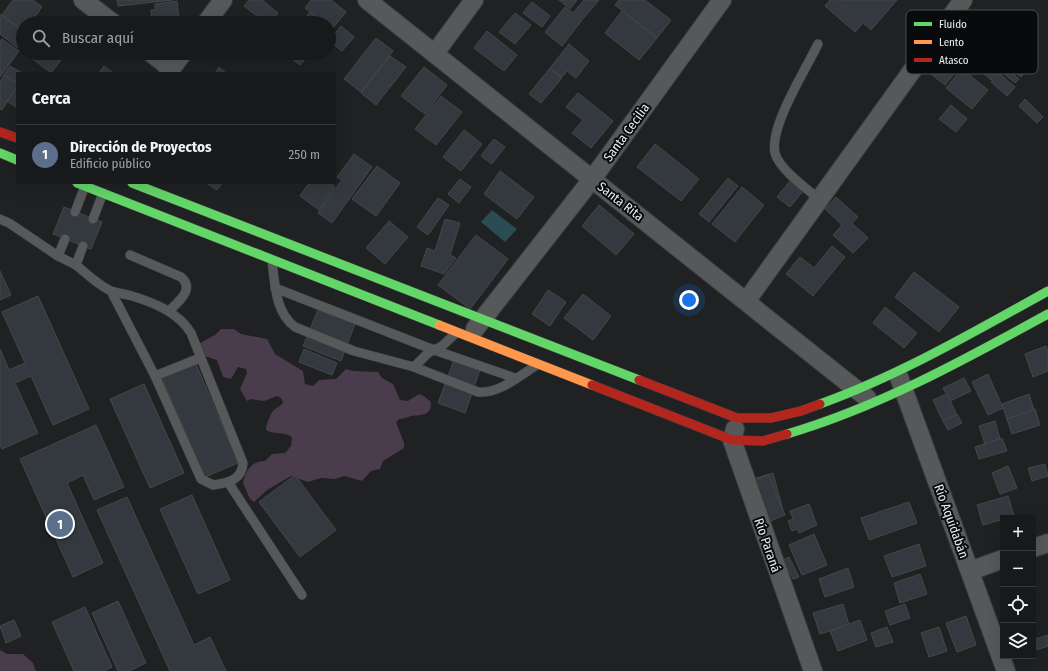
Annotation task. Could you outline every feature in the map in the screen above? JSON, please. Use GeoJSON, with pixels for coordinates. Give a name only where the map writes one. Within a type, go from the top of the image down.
{"type":"FeatureCollection","features":[{"type":"Feature","properties":{"kind":"main road"},"geometry":{"type":"LineString","coordinates":[[0,132],[16,138]]}},
{"type":"Feature","properties":{"kind":"main road"},"geometry":{"type":"LineString","coordinates":[[0,153],[16,160]]}},
{"type":"Feature","properties":{"kind":"main road"},"geometry":{"type":"LineString","coordinates":[[83,184],[272,260],[732,440],[763,441],[808,428],[874,403],[901,380],[1048,291]]}},
{"type":"Feature","properties":{"kind":"main road"},"geometry":{"type":"LineString","coordinates":[[135,184],[737,418],[770,418],[801,411],[858,390],[952,366],[1048,314]]}},
{"type":"Feature","properties":{"kind":"street"},"geometry":{"type":"LineString","coordinates":[[83,0],[104,16]]}},
{"type":"Feature","properties":{"kind":"street"},"geometry":{"type":"LineString","coordinates":[[211,16],[223,0]]}},
{"type":"Feature","properties":{"kind":"street","name":"Santa Rita"},"geometry":{"type":"LineString","coordinates":[[367,0],[593,178],[874,403]]}},
{"type":"Feature","properties":{"kind":"street"},"geometry":{"type":"LineString","coordinates":[[435,54],[474,0]]}},
{"type":"Feature","properties":{"kind":"street","name":"Santa Cecilia"},"geometry":{"type":"LineString","coordinates":[[463,335],[482,319],[593,178],[722,0]]}},
{"type":"Feature","properties":{"kind":"street"},"geometry":{"type":"LineString","coordinates":[[956,10],[963,0]]}},
{"type":"Feature","properties":{"kind":"street"},"geometry":{"type":"LineString","coordinates":[[158,60],[170,71],[178,60]]}},
{"type":"Feature","properties":{"kind":"street"},"geometry":{"type":"LineString","coordinates":[[746,300],[909,74]]}},
{"type":"Feature","properties":{"kind":"street","name":"Río Aquidabán"},"geometry":{"type":"LineString","coordinates":[[901,380],[1006,671]]}},
{"type":"Feature","properties":{"kind":"street"},"geometry":{"type":"LineString","coordinates":[[732,440],[737,418]]}},
{"type":"Feature","properties":{"kind":"street","name":"Río Paraná"},"geometry":{"type":"LineString","coordinates":[[732,440],[813,671]]}},
{"type":"Feature","properties":{"kind":"street"},"geometry":{"type":"LineString","coordinates":[[1036,547],[1048,543]]}},
{"type":"Feature","properties":{"kind":"street"},"geometry":{"type":"LineString","coordinates":[[970,571],[1000,560]]}},
{"type":"Feature","properties":{"kind":"lane"},"geometry":{"type":"LineString","coordinates":[[818,44],[793,90],[775,139],[775,154],[783,166],[819,199]]}},
{"type":"Feature","properties":{"kind":"lane"},"geometry":{"type":"LineString","coordinates":[[75,212],[83,184]]}},
{"type":"Feature","properties":{"kind":"lane"},"geometry":{"type":"LineString","coordinates":[[93,219],[103,193]]}},
{"type":"Feature","properties":{"kind":"lane"},"geometry":{"type":"LineString","coordinates":[[0,218],[58,256],[76,265],[111,291],[134,297],[169,311],[186,325],[191,333],[243,463],[241,474],[237,478],[228,482],[213,485],[201,479],[155,376],[111,291]]}},
{"type":"Feature","properties":{"kind":"lane"},"geometry":{"type":"LineString","coordinates":[[58,256],[65,239]]}},
{"type":"Feature","properties":{"kind":"lane"},"geometry":{"type":"LineString","coordinates":[[76,265],[83,246]]}},
{"type":"Feature","properties":{"kind":"lane"},"geometry":{"type":"LineString","coordinates":[[130,255],[181,277],[186,281],[187,288],[185,293],[169,311]]}},
{"type":"Feature","properties":{"kind":"lane"},"geometry":{"type":"LineString","coordinates":[[272,260],[275,288],[283,314],[288,321],[295,327],[354,351],[414,367],[478,392],[493,391],[538,364]]}},
{"type":"Feature","properties":{"kind":"lane"},"geometry":{"type":"LineString","coordinates":[[275,288],[434,350],[515,378]]}},
{"type":"Feature","properties":{"kind":"lane"},"geometry":{"type":"LineString","coordinates":[[414,367],[428,352],[463,335]]}},
{"type":"Feature","properties":{"kind":"lane"},"geometry":{"type":"LineString","coordinates":[[155,376],[200,358]]}},
{"type":"Feature","properties":{"kind":"lane"},"geometry":{"type":"LineString","coordinates":[[228,482],[302,595]]}},
{"type":"Feature","properties":{"kind":"shaded area"},"geometry":{"type":"Polygon","coordinates":[[[221,329],[234,329],[241,334],[267,339],[275,354],[303,371],[305,384],[313,386],[319,380],[336,379],[346,369],[354,371],[378,372],[382,378],[393,384],[400,400],[408,401],[419,394],[431,402],[431,407],[427,413],[399,419],[396,422],[404,443],[404,448],[383,461],[380,469],[371,471],[362,481],[344,476],[335,479],[321,478],[308,482],[291,476],[267,490],[254,502],[250,499],[243,483],[248,470],[256,463],[265,461],[272,454],[285,453],[291,446],[292,437],[286,434],[266,430],[267,423],[272,413],[283,402],[281,398],[277,396],[264,401],[251,399],[247,401],[240,389],[247,373],[246,369],[238,367],[231,379],[223,377],[217,360],[204,356],[200,343],[215,335],[221,329]]]}},
{"type":"Feature","properties":{"kind":"shaded area"},"geometry":{"type":"Polygon","coordinates":[[[0,650],[7,654],[23,654],[33,663],[36,671],[0,671],[0,650]]]}},
{"type":"Feature","properties":{"kind":"water"},"geometry":{"type":"Polygon","coordinates":[[[492,210],[517,229],[505,242],[481,222],[492,210]]]}},
{"type":"Feature","properties":{"kind":"building"},"geometry":{"type":"Polygon","coordinates":[[[13,0],[33,0],[42,7],[35,16],[16,16],[16,26],[2,15],[13,0]]]}},
{"type":"Feature","properties":{"kind":"building"},"geometry":{"type":"Polygon","coordinates":[[[117,0],[172,0],[118,6],[117,0]]]}},
{"type":"Feature","properties":{"kind":"building"},"geometry":{"type":"Polygon","coordinates":[[[249,0],[262,0],[278,13],[276,16],[257,16],[244,6],[249,0]]]}},
{"type":"Feature","properties":{"kind":"building"},"geometry":{"type":"Polygon","coordinates":[[[311,0],[331,0],[346,12],[336,24],[336,16],[316,16],[305,8],[311,0]]]}},
{"type":"Feature","properties":{"kind":"building"},"geometry":{"type":"Polygon","coordinates":[[[559,0],[577,0],[570,9],[559,0]]]}},
{"type":"Feature","properties":{"kind":"building"},"geometry":{"type":"Polygon","coordinates":[[[584,0],[599,0],[583,19],[574,12],[584,0]]]}},
{"type":"Feature","properties":{"kind":"building"},"geometry":{"type":"Polygon","coordinates":[[[619,0],[645,0],[671,20],[657,38],[615,5],[619,0]]]}},
{"type":"Feature","properties":{"kind":"building"},"geometry":{"type":"Polygon","coordinates":[[[830,0],[834,0],[862,24],[855,32],[825,6],[830,0]]]}},
{"type":"Feature","properties":{"kind":"building"},"geometry":{"type":"Polygon","coordinates":[[[836,0],[897,0],[871,30],[836,0]]]}},
{"type":"Feature","properties":{"kind":"building"},"geometry":{"type":"Polygon","coordinates":[[[177,1],[179,16],[151,16],[151,10],[155,10],[155,4],[177,1]]]}},
{"type":"Feature","properties":{"kind":"building"},"geometry":{"type":"Polygon","coordinates":[[[532,2],[550,16],[542,27],[523,13],[532,2]]]}},
{"type":"Feature","properties":{"kind":"building"},"geometry":{"type":"Polygon","coordinates":[[[565,7],[582,20],[562,46],[545,32],[565,7]]]}},
{"type":"Feature","properties":{"kind":"building"},"geometry":{"type":"Polygon","coordinates":[[[622,11],[657,38],[639,60],[605,33],[622,11]]]}},
{"type":"Feature","properties":{"kind":"building"},"geometry":{"type":"Polygon","coordinates":[[[310,12],[315,16],[307,16],[310,12]]]}},
{"type":"Feature","properties":{"kind":"building"},"geometry":{"type":"Polygon","coordinates":[[[515,13],[531,25],[515,44],[499,32],[515,13]]]}},
{"type":"Feature","properties":{"kind":"building"},"geometry":{"type":"Polygon","coordinates":[[[0,14],[16,27],[16,46],[0,34],[0,14]]]}},
{"type":"Feature","properties":{"kind":"building"},"geometry":{"type":"Polygon","coordinates":[[[341,26],[354,37],[342,51],[336,46],[336,32],[341,26]]]}},
{"type":"Feature","properties":{"kind":"building"},"geometry":{"type":"Polygon","coordinates":[[[487,31],[517,55],[504,71],[474,48],[487,31]]]}},
{"type":"Feature","properties":{"kind":"building"},"geometry":{"type":"Polygon","coordinates":[[[376,38],[393,51],[361,92],[344,79],[376,38]]]}},
{"type":"Feature","properties":{"kind":"building"},"geometry":{"type":"Polygon","coordinates":[[[2,39],[16,49],[16,55],[0,77],[0,41],[2,39]]]}},
{"type":"Feature","properties":{"kind":"building"},"geometry":{"type":"Polygon","coordinates":[[[569,44],[589,61],[576,78],[567,71],[562,77],[550,68],[569,44]]]}},
{"type":"Feature","properties":{"kind":"building"},"geometry":{"type":"Polygon","coordinates":[[[390,56],[406,67],[376,105],[361,93],[390,56]]]}},
{"type":"Feature","properties":{"kind":"building"},"geometry":{"type":"Polygon","coordinates":[[[34,60],[61,60],[52,72],[34,60]]]}},
{"type":"Feature","properties":{"kind":"building"},"geometry":{"type":"Polygon","coordinates":[[[293,60],[304,60],[300,65],[293,60]]]}},
{"type":"Feature","properties":{"kind":"building"},"geometry":{"type":"Polygon","coordinates":[[[10,66],[20,72],[16,72],[16,82],[4,75],[10,66]]]}},
{"type":"Feature","properties":{"kind":"building"},"geometry":{"type":"Polygon","coordinates":[[[104,66],[112,72],[100,72],[104,66]]]}},
{"type":"Feature","properties":{"kind":"building"},"geometry":{"type":"Polygon","coordinates":[[[219,67],[225,72],[216,72],[219,67]]]}},
{"type":"Feature","properties":{"kind":"building"},"geometry":{"type":"Polygon","coordinates":[[[424,67],[447,85],[425,114],[401,96],[424,67]]]}},
{"type":"Feature","properties":{"kind":"building"},"geometry":{"type":"Polygon","coordinates":[[[550,68],[562,78],[541,103],[529,94],[550,68]]]}},
{"type":"Feature","properties":{"kind":"building"},"geometry":{"type":"Polygon","coordinates":[[[931,74],[954,74],[945,85],[931,74]]]}},
{"type":"Feature","properties":{"kind":"building"},"geometry":{"type":"Polygon","coordinates":[[[958,74],[968,74],[988,90],[972,109],[946,88],[958,74]]]}},
{"type":"Feature","properties":{"kind":"building"},"geometry":{"type":"Polygon","coordinates":[[[984,74],[996,74],[991,80],[984,74]]]}},
{"type":"Feature","properties":{"kind":"building"},"geometry":{"type":"Polygon","coordinates":[[[998,74],[1000,74],[1015,87],[1007,96],[991,82],[998,74]]]}},
{"type":"Feature","properties":{"kind":"building"},"geometry":{"type":"Polygon","coordinates":[[[1004,74],[1013,74],[1019,79],[1015,83],[1004,74]]]}},
{"type":"Feature","properties":{"kind":"building"},"geometry":{"type":"Polygon","coordinates":[[[4,75],[16,82],[16,88],[2,110],[0,109],[0,82],[4,75]]]}},
{"type":"Feature","properties":{"kind":"building"},"geometry":{"type":"Polygon","coordinates":[[[16,88],[16,107],[7,101],[16,88]]]}},
{"type":"Feature","properties":{"kind":"building"},"geometry":{"type":"Polygon","coordinates":[[[578,93],[613,121],[591,148],[572,133],[583,120],[566,107],[578,93]]]}},
{"type":"Feature","properties":{"kind":"building"},"geometry":{"type":"Polygon","coordinates":[[[441,96],[462,112],[436,145],[415,129],[441,96]]]}},
{"type":"Feature","properties":{"kind":"building"},"geometry":{"type":"Polygon","coordinates":[[[1025,99],[1043,117],[1037,123],[1019,106],[1025,99]]]}},
{"type":"Feature","properties":{"kind":"building"},"geometry":{"type":"Polygon","coordinates":[[[951,105],[967,119],[956,132],[939,119],[951,105]]]}},
{"type":"Feature","properties":{"kind":"building"},"geometry":{"type":"Polygon","coordinates":[[[464,130],[482,144],[461,171],[443,157],[464,130]]]}},
{"type":"Feature","properties":{"kind":"building"},"geometry":{"type":"Polygon","coordinates":[[[494,139],[505,147],[492,164],[481,156],[494,139]]]}},
{"type":"Feature","properties":{"kind":"building"},"geometry":{"type":"Polygon","coordinates":[[[655,144],[699,179],[681,201],[637,167],[655,144]]]}},
{"type":"Feature","properties":{"kind":"building"},"geometry":{"type":"Polygon","coordinates":[[[354,154],[372,167],[332,223],[318,213],[342,180],[337,177],[354,154]]]}},
{"type":"Feature","properties":{"kind":"building"},"geometry":{"type":"Polygon","coordinates":[[[377,166],[400,183],[376,216],[352,199],[377,166]]]}},
{"type":"Feature","properties":{"kind":"building"},"geometry":{"type":"Polygon","coordinates":[[[500,171],[534,197],[517,219],[484,194],[500,171]]]}},
{"type":"Feature","properties":{"kind":"building"},"geometry":{"type":"Polygon","coordinates":[[[728,178],[738,186],[709,222],[699,214],[728,178]]]}},
{"type":"Feature","properties":{"kind":"building"},"geometry":{"type":"Polygon","coordinates":[[[460,179],[471,187],[459,203],[448,194],[460,179]]]}},
{"type":"Feature","properties":{"kind":"building"},"geometry":{"type":"Polygon","coordinates":[[[790,181],[803,191],[790,207],[777,197],[790,181]]]}},
{"type":"Feature","properties":{"kind":"building"},"geometry":{"type":"Polygon","coordinates":[[[208,184],[221,184],[217,190],[208,184]]]}},
{"type":"Feature","properties":{"kind":"building"},"geometry":{"type":"Polygon","coordinates":[[[308,184],[331,184],[335,187],[319,210],[300,196],[308,184]]]}},
{"type":"Feature","properties":{"kind":"building"},"geometry":{"type":"Polygon","coordinates":[[[742,187],[764,205],[735,242],[712,224],[742,187]]]}},
{"type":"Feature","properties":{"kind":"building"},"geometry":{"type":"Polygon","coordinates":[[[836,197],[858,217],[852,223],[868,238],[853,253],[833,235],[842,225],[825,209],[836,197]]]}},
{"type":"Feature","properties":{"kind":"building"},"geometry":{"type":"Polygon","coordinates":[[[438,198],[449,205],[428,235],[417,227],[438,198]]]}},
{"type":"Feature","properties":{"kind":"building"},"geometry":{"type":"Polygon","coordinates":[[[599,205],[634,234],[616,255],[582,226],[599,205]]]}},
{"type":"Feature","properties":{"kind":"building"},"geometry":{"type":"Polygon","coordinates":[[[64,207],[102,222],[91,249],[53,234],[64,207]]]}},
{"type":"Feature","properties":{"kind":"building"},"geometry":{"type":"Polygon","coordinates":[[[445,219],[460,223],[450,255],[456,258],[444,274],[421,266],[427,248],[435,251],[445,219]]]}},
{"type":"Feature","properties":{"kind":"building"},"geometry":{"type":"Polygon","coordinates":[[[389,221],[408,237],[385,264],[366,248],[389,221]]]}},
{"type":"Feature","properties":{"kind":"building"},"geometry":{"type":"Polygon","coordinates":[[[476,235],[508,259],[470,309],[438,285],[476,235]]]}},
{"type":"Feature","properties":{"kind":"building"},"geometry":{"type":"Polygon","coordinates":[[[832,246],[845,257],[813,296],[786,274],[800,257],[814,268],[832,246]]]}},
{"type":"Feature","properties":{"kind":"building"},"geometry":{"type":"Polygon","coordinates":[[[0,271],[11,295],[0,300],[0,271]]]}},
{"type":"Feature","properties":{"kind":"building"},"geometry":{"type":"Polygon","coordinates":[[[914,272],[959,307],[939,332],[895,297],[914,272]]]}},
{"type":"Feature","properties":{"kind":"building"},"geometry":{"type":"Polygon","coordinates":[[[548,290],[566,302],[550,326],[532,314],[548,290]]]}},
{"type":"Feature","properties":{"kind":"building"},"geometry":{"type":"Polygon","coordinates":[[[583,294],[611,316],[593,340],[564,318],[583,294]]]}},
{"type":"Feature","properties":{"kind":"building"},"geometry":{"type":"Polygon","coordinates":[[[38,296],[89,409],[53,425],[31,376],[15,383],[38,433],[2,449],[0,445],[0,349],[9,370],[25,363],[2,312],[38,296]]]}},
{"type":"Feature","properties":{"kind":"building"},"geometry":{"type":"Polygon","coordinates":[[[885,307],[917,333],[904,348],[873,323],[885,307]]]}},
{"type":"Feature","properties":{"kind":"building"},"geometry":{"type":"Polygon","coordinates":[[[318,310],[355,324],[341,361],[303,346],[318,310]]]}},
{"type":"Feature","properties":{"kind":"building"},"geometry":{"type":"Polygon","coordinates":[[[1046,346],[1048,351],[1048,371],[1033,377],[1025,354],[1046,346]]]}},
{"type":"Feature","properties":{"kind":"building"},"geometry":{"type":"Polygon","coordinates":[[[304,349],[337,363],[332,375],[299,362],[304,349]]]}},
{"type":"Feature","properties":{"kind":"building"},"geometry":{"type":"Polygon","coordinates":[[[454,360],[480,370],[465,413],[438,403],[454,360]]]}},
{"type":"Feature","properties":{"kind":"building"},"geometry":{"type":"Polygon","coordinates":[[[196,364],[238,463],[205,477],[162,378],[196,364]]]}},
{"type":"Feature","properties":{"kind":"building"},"geometry":{"type":"Polygon","coordinates":[[[988,374],[1003,408],[988,415],[972,382],[988,374]]]}},
{"type":"Feature","properties":{"kind":"building"},"geometry":{"type":"Polygon","coordinates":[[[964,378],[971,391],[950,401],[943,388],[964,378]]]}},
{"type":"Feature","properties":{"kind":"building"},"geometry":{"type":"Polygon","coordinates":[[[144,384],[184,473],[150,488],[110,399],[144,384]]]}},
{"type":"Feature","properties":{"kind":"building"},"geometry":{"type":"Polygon","coordinates":[[[947,394],[957,415],[943,421],[933,400],[947,394]]]}},
{"type":"Feature","properties":{"kind":"building"},"geometry":{"type":"Polygon","coordinates":[[[1029,394],[1034,410],[1007,419],[1002,404],[1029,394]]]}},
{"type":"Feature","properties":{"kind":"building"},"geometry":{"type":"Polygon","coordinates":[[[1035,409],[1040,425],[1012,434],[1007,419],[1035,409]]]}},
{"type":"Feature","properties":{"kind":"building"},"geometry":{"type":"Polygon","coordinates":[[[957,414],[962,423],[948,430],[943,421],[957,414]]]}},
{"type":"Feature","properties":{"kind":"building"},"geometry":{"type":"Polygon","coordinates":[[[995,421],[1000,439],[985,444],[979,426],[995,421]]]}},
{"type":"Feature","properties":{"kind":"building"},"geometry":{"type":"Polygon","coordinates":[[[96,425],[124,487],[94,500],[83,475],[67,483],[103,563],[73,577],[20,459],[96,425]]]}},
{"type":"Feature","properties":{"kind":"building"},"geometry":{"type":"Polygon","coordinates":[[[1002,438],[1007,451],[979,459],[975,447],[1002,438]]]}},
{"type":"Feature","properties":{"kind":"building"},"geometry":{"type":"Polygon","coordinates":[[[1045,464],[1048,476],[1032,481],[1028,468],[1045,464]]]}},
{"type":"Feature","properties":{"kind":"building"},"geometry":{"type":"Polygon","coordinates":[[[1008,466],[1017,488],[1000,494],[992,473],[1008,466]]]}},
{"type":"Feature","properties":{"kind":"building"},"geometry":{"type":"Polygon","coordinates":[[[773,473],[784,514],[764,519],[753,479],[773,473]]]}},
{"type":"Feature","properties":{"kind":"building"},"geometry":{"type":"Polygon","coordinates":[[[295,475],[336,530],[300,557],[259,502],[295,475]]]}},
{"type":"Feature","properties":{"kind":"building"},"geometry":{"type":"Polygon","coordinates":[[[768,475],[785,515],[768,522],[751,482],[768,475]]]}},
{"type":"Feature","properties":{"kind":"building"},"geometry":{"type":"Polygon","coordinates":[[[192,495],[230,580],[198,594],[160,509],[192,495]]]}},
{"type":"Feature","properties":{"kind":"building"},"geometry":{"type":"Polygon","coordinates":[[[1008,496],[1014,515],[1000,515],[1000,520],[983,525],[977,505],[1008,496]]]}},
{"type":"Feature","properties":{"kind":"building"},"geometry":{"type":"Polygon","coordinates":[[[127,497],[194,645],[210,637],[226,671],[170,671],[97,510],[127,497]]]}},
{"type":"Feature","properties":{"kind":"building"},"geometry":{"type":"Polygon","coordinates":[[[909,502],[917,523],[869,540],[861,518],[909,502]]]}},
{"type":"Feature","properties":{"kind":"building"},"geometry":{"type":"Polygon","coordinates":[[[809,504],[817,525],[799,533],[797,529],[792,531],[788,521],[793,519],[790,511],[809,504]]]}},
{"type":"Feature","properties":{"kind":"building"},"geometry":{"type":"Polygon","coordinates":[[[814,534],[827,565],[802,575],[789,545],[814,534]]]}},
{"type":"Feature","properties":{"kind":"building"},"geometry":{"type":"Polygon","coordinates":[[[919,544],[926,566],[892,577],[884,556],[919,544]]]}},
{"type":"Feature","properties":{"kind":"building"},"geometry":{"type":"Polygon","coordinates":[[[789,557],[799,577],[793,579],[783,560],[789,557]]]}},
{"type":"Feature","properties":{"kind":"building"},"geometry":{"type":"Polygon","coordinates":[[[848,568],[854,587],[825,597],[819,579],[848,568]]]}},
{"type":"Feature","properties":{"kind":"building"},"geometry":{"type":"Polygon","coordinates":[[[920,574],[927,594],[900,603],[894,583],[920,574]]]}},
{"type":"Feature","properties":{"kind":"building"},"geometry":{"type":"Polygon","coordinates":[[[118,601],[146,663],[129,671],[118,671],[92,613],[118,601]]]}},
{"type":"Feature","properties":{"kind":"building"},"geometry":{"type":"Polygon","coordinates":[[[843,604],[849,625],[820,634],[813,613],[843,604]]]}},
{"type":"Feature","properties":{"kind":"building"},"geometry":{"type":"Polygon","coordinates":[[[905,604],[910,618],[890,625],[885,611],[905,604]]]}},
{"type":"Feature","properties":{"kind":"building"},"geometry":{"type":"Polygon","coordinates":[[[85,607],[112,667],[104,671],[74,671],[52,622],[85,607]]]}},
{"type":"Feature","properties":{"kind":"building"},"geometry":{"type":"Polygon","coordinates":[[[966,616],[976,645],[957,652],[946,623],[966,616]]]}},
{"type":"Feature","properties":{"kind":"building"},"geometry":{"type":"Polygon","coordinates":[[[14,620],[21,636],[6,643],[0,626],[14,620]]]}},
{"type":"Feature","properties":{"kind":"building"},"geometry":{"type":"Polygon","coordinates":[[[860,620],[867,640],[838,651],[830,631],[860,620]]]}},
{"type":"Feature","properties":{"kind":"building"},"geometry":{"type":"Polygon","coordinates":[[[887,627],[893,642],[876,647],[871,633],[887,627]]]}},
{"type":"Feature","properties":{"kind":"building"},"geometry":{"type":"Polygon","coordinates":[[[939,627],[947,651],[929,657],[921,633],[939,627]]]}},
{"type":"Feature","properties":{"kind":"building"},"geometry":{"type":"Polygon","coordinates":[[[1048,635],[1048,646],[1036,650],[1036,639],[1048,635]]]}},
{"type":"Feature","properties":{"kind":"traffic: fast"},"geometry":{"type":"LineString","coordinates":[[0,153],[16,160]]}},
{"type":"Feature","properties":{"kind":"traffic: fast"},"geometry":{"type":"LineString","coordinates":[[80,184],[439,325]]}},
{"type":"Feature","properties":{"kind":"traffic: fast"},"geometry":{"type":"LineString","coordinates":[[135,184],[639,380]]}},
{"type":"Feature","properties":{"kind":"traffic: fast"},"geometry":{"type":"LineString","coordinates":[[820,404],[879,380],[908,366],[1048,291]]}},
{"type":"Feature","properties":{"kind":"traffic: fast"},"geometry":{"type":"LineString","coordinates":[[787,434],[821,423],[888,396],[953,365],[1048,314]]}},
{"type":"Feature","properties":{"kind":"traffic: slow"},"geometry":{"type":"LineString","coordinates":[[439,325],[592,385]]}},
{"type":"Feature","properties":{"kind":"traffic: jam"},"geometry":{"type":"LineString","coordinates":[[0,132],[16,138]]}},
{"type":"Feature","properties":{"kind":"traffic: jam"},"geometry":{"type":"LineString","coordinates":[[639,380],[737,418],[771,418],[801,411],[820,404]]}},
{"type":"Feature","properties":{"kind":"traffic: jam"},"geometry":{"type":"LineString","coordinates":[[592,385],[732,440],[763,441],[787,434]]}},
{"type":"Feature","properties":{"kind":"place","name":"Dirección de Proyectos"},"geometry":{"type":"Point","coordinates":[60,524]}}]}
